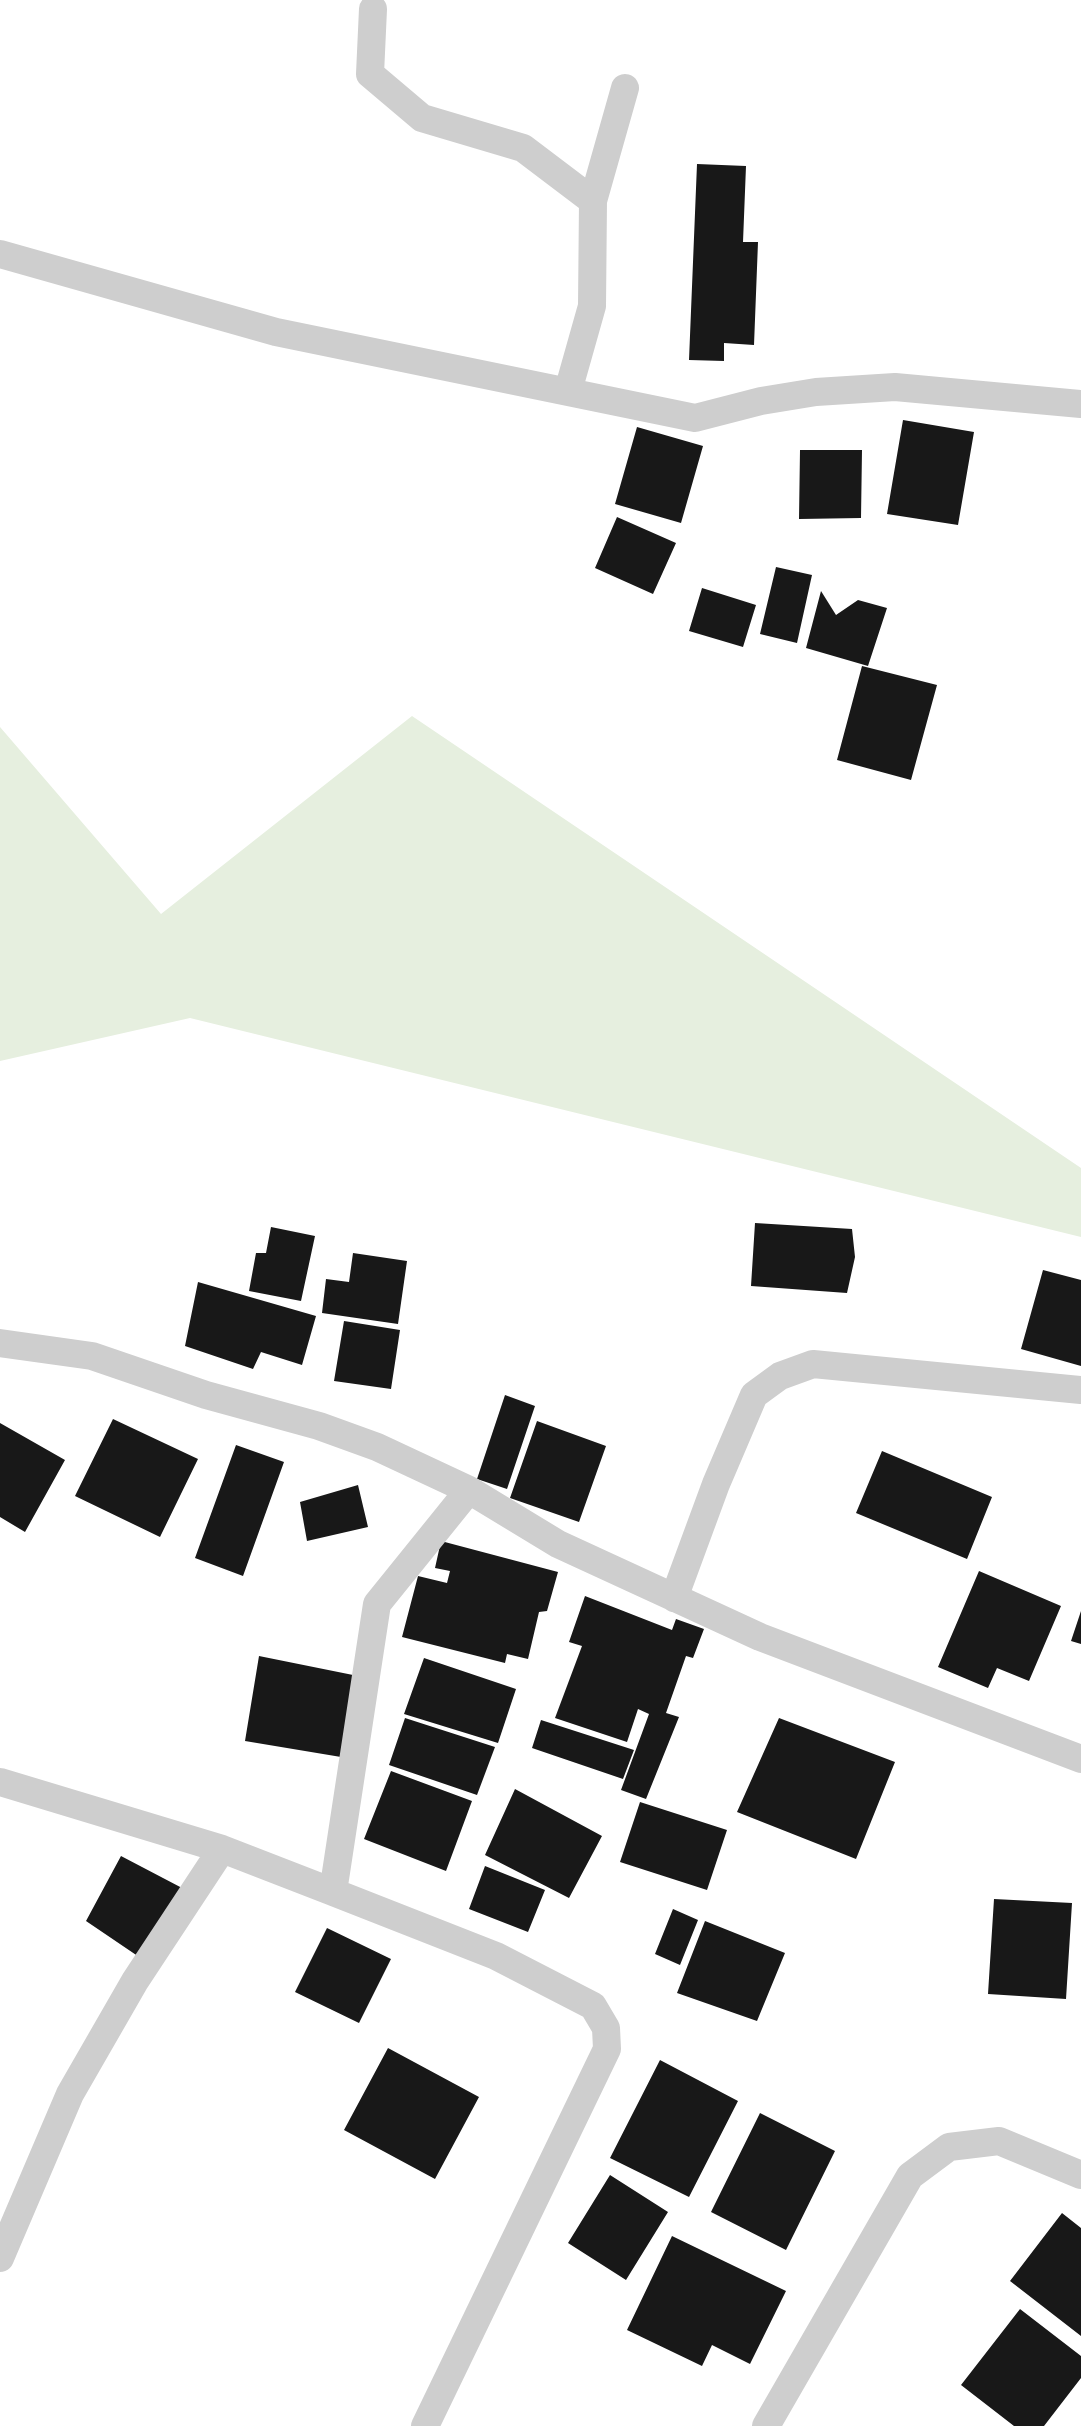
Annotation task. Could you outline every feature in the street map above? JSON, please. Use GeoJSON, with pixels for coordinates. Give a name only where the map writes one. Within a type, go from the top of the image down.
{"type":"FeatureCollection","features":[{"type":"Feature","properties":{"kind":"street"},"geometry":{"type":"LineString","coordinates":[[373,9],[370,74],[422,118],[523,148],[593,201]]}},
{"type":"Feature","properties":{"kind":"street"},"geometry":{"type":"LineString","coordinates":[[568,391],[592,306],[593,201],[625,88]]}},
{"type":"Feature","properties":{"kind":"street"},"geometry":{"type":"LineString","coordinates":[[0,254],[276,332],[568,391],[628,406],[695,418],[761,401],[816,392],[895,387],[1081,404]]}},
{"type":"Feature","properties":{"kind":"street"},"geometry":{"type":"LineString","coordinates":[[0,1343],[92,1356],[206,1394],[319,1426],[377,1447],[470,1490],[558,1544],[760,1637],[1081,1758]]}},
{"type":"Feature","properties":{"kind":"street"},"geometry":{"type":"LineString","coordinates":[[674,1598],[716,1484],[754,1395],[780,1376],[813,1364],[1081,1390]]}},
{"type":"Feature","properties":{"kind":"street"},"geometry":{"type":"LineString","coordinates":[[333,1892],[377,1604],[470,1490]]}},
{"type":"Feature","properties":{"kind":"street"},"geometry":{"type":"LineString","coordinates":[[0,1782],[222,1849],[496,1956],[593,2006],[606,2028],[606,2049],[425,2426]]}},
{"type":"Feature","properties":{"kind":"street"},"geometry":{"type":"LineString","coordinates":[[0,2258],[70,2094],[136,1981],[222,1849]]}},
{"type":"Feature","properties":{"kind":"street"},"geometry":{"type":"LineString","coordinates":[[766,2426],[910,2176],[949,2147],[999,2141],[1081,2175]]}},
{"type":"Feature","properties":{"kind":"green space"},"geometry":{"type":"Polygon","coordinates":[[[412,716],[1081,1168],[1081,1237],[190,1018],[0,1061],[0,727],[161,914],[412,716]]]}},
{"type":"Feature","properties":{"kind":"building"},"geometry":{"type":"Polygon","coordinates":[[[697,164],[746,166],[743,242],[758,242],[754,345],[724,343],[724,361],[689,360],[697,164]]]}},
{"type":"Feature","properties":{"kind":"building"},"geometry":{"type":"Polygon","coordinates":[[[903,420],[974,432],[958,525],[887,514],[903,420]]]}},
{"type":"Feature","properties":{"kind":"building"},"geometry":{"type":"Polygon","coordinates":[[[637,427],[703,446],[681,523],[615,504],[637,427]]]}},
{"type":"Feature","properties":{"kind":"building"},"geometry":{"type":"Polygon","coordinates":[[[800,450],[862,450],[861,518],[799,519],[800,450]]]}},
{"type":"Feature","properties":{"kind":"building"},"geometry":{"type":"Polygon","coordinates":[[[617,517],[676,543],[653,594],[595,568],[617,517]]]}},
{"type":"Feature","properties":{"kind":"building"},"geometry":{"type":"Polygon","coordinates":[[[776,567],[812,575],[797,643],[760,634],[776,567]]]}},
{"type":"Feature","properties":{"kind":"building"},"geometry":{"type":"Polygon","coordinates":[[[702,588],[756,605],[743,647],[689,631],[702,588]]]}},
{"type":"Feature","properties":{"kind":"building"},"geometry":{"type":"Polygon","coordinates":[[[821,591],[836,615],[858,600],[887,608],[868,666],[806,648],[821,591]]]}},
{"type":"Feature","properties":{"kind":"building"},"geometry":{"type":"Polygon","coordinates":[[[862,666],[937,685],[911,780],[837,760],[862,666]]]}},
{"type":"Feature","properties":{"kind":"building"},"geometry":{"type":"Polygon","coordinates":[[[755,1223],[852,1229],[855,1257],[847,1293],[751,1286],[755,1223]]]}},
{"type":"Feature","properties":{"kind":"building"},"geometry":{"type":"Polygon","coordinates":[[[271,1227],[315,1236],[301,1301],[249,1291],[256,1253],[266,1253],[271,1227]]]}},
{"type":"Feature","properties":{"kind":"building"},"geometry":{"type":"Polygon","coordinates":[[[353,1253],[407,1261],[398,1324],[322,1313],[326,1279],[349,1282],[353,1253]]]}},
{"type":"Feature","properties":{"kind":"building"},"geometry":{"type":"Polygon","coordinates":[[[1043,1270],[1081,1280],[1081,1366],[1021,1349],[1043,1270]]]}},
{"type":"Feature","properties":{"kind":"building"},"geometry":{"type":"Polygon","coordinates":[[[198,1282],[316,1316],[302,1365],[261,1352],[253,1369],[185,1346],[198,1282]]]}},
{"type":"Feature","properties":{"kind":"building"},"geometry":{"type":"Polygon","coordinates":[[[344,1321],[400,1330],[391,1389],[334,1381],[344,1321]]]}},
{"type":"Feature","properties":{"kind":"building"},"geometry":{"type":"Polygon","coordinates":[[[505,1395],[535,1406],[507,1489],[477,1479],[505,1395]]]}},
{"type":"Feature","properties":{"kind":"building"},"geometry":{"type":"Polygon","coordinates":[[[113,1419],[198,1459],[160,1537],[75,1496],[113,1419]]]}},
{"type":"Feature","properties":{"kind":"building"},"geometry":{"type":"Polygon","coordinates":[[[537,1421],[606,1446],[579,1522],[510,1498],[537,1421]]]}},
{"type":"Feature","properties":{"kind":"building"},"geometry":{"type":"Polygon","coordinates":[[[0,1423],[65,1460],[25,1532],[0,1517],[0,1423]]]}},
{"type":"Feature","properties":{"kind":"building"},"geometry":{"type":"Polygon","coordinates":[[[236,1445],[284,1462],[243,1576],[195,1558],[236,1445]]]}},
{"type":"Feature","properties":{"kind":"building"},"geometry":{"type":"Polygon","coordinates":[[[882,1451],[992,1497],[967,1559],[856,1513],[882,1451]]]}},
{"type":"Feature","properties":{"kind":"building"},"geometry":{"type":"Polygon","coordinates":[[[358,1485],[368,1527],[307,1541],[300,1502],[358,1485]]]}},
{"type":"Feature","properties":{"kind":"building"},"geometry":{"type":"Polygon","coordinates":[[[441,1541],[558,1572],[547,1611],[539,1612],[528,1659],[507,1654],[505,1663],[402,1637],[418,1576],[447,1583],[450,1571],[435,1568],[441,1541]]]}},
{"type":"Feature","properties":{"kind":"building"},"geometry":{"type":"Polygon","coordinates":[[[979,1571],[1061,1606],[1029,1681],[997,1668],[988,1688],[938,1667],[979,1571]]]}},
{"type":"Feature","properties":{"kind":"building"},"geometry":{"type":"Polygon","coordinates":[[[585,1596],[672,1630],[676,1619],[704,1629],[693,1658],[686,1656],[666,1713],[679,1717],[646,1799],[621,1790],[649,1714],[638,1709],[627,1742],[555,1718],[582,1646],[569,1642],[585,1596]]]}},
{"type":"Feature","properties":{"kind":"building"},"geometry":{"type":"Polygon","coordinates":[[[1081,1611],[1081,1644],[1071,1641],[1081,1611]]]}},
{"type":"Feature","properties":{"kind":"building"},"geometry":{"type":"Polygon","coordinates":[[[259,1656],[353,1675],[341,1757],[245,1741],[259,1656]]]}},
{"type":"Feature","properties":{"kind":"building"},"geometry":{"type":"Polygon","coordinates":[[[424,1658],[516,1689],[498,1743],[404,1714],[424,1658]]]}},
{"type":"Feature","properties":{"kind":"building"},"geometry":{"type":"Polygon","coordinates":[[[405,1718],[495,1747],[477,1795],[389,1765],[405,1718]]]}},
{"type":"Feature","properties":{"kind":"building"},"geometry":{"type":"Polygon","coordinates":[[[779,1718],[895,1762],[856,1859],[737,1812],[779,1718]]]}},
{"type":"Feature","properties":{"kind":"building"},"geometry":{"type":"Polygon","coordinates":[[[541,1720],[634,1750],[623,1779],[532,1748],[541,1720]]]}},
{"type":"Feature","properties":{"kind":"building"},"geometry":{"type":"Polygon","coordinates":[[[391,1771],[472,1801],[446,1871],[364,1839],[391,1771]]]}},
{"type":"Feature","properties":{"kind":"building"},"geometry":{"type":"Polygon","coordinates":[[[515,1789],[602,1836],[569,1898],[485,1855],[515,1789]]]}},
{"type":"Feature","properties":{"kind":"building"},"geometry":{"type":"Polygon","coordinates":[[[640,1802],[727,1830],[707,1890],[620,1862],[640,1802]]]}},
{"type":"Feature","properties":{"kind":"building"},"geometry":{"type":"Polygon","coordinates":[[[121,1856],[184,1889],[148,1963],[86,1921],[121,1856]]]}},
{"type":"Feature","properties":{"kind":"building"},"geometry":{"type":"Polygon","coordinates":[[[485,1866],[545,1890],[528,1932],[469,1909],[485,1866]]]}},
{"type":"Feature","properties":{"kind":"building"},"geometry":{"type":"Polygon","coordinates":[[[994,1899],[1072,1903],[1066,1999],[988,1994],[994,1899]]]}},
{"type":"Feature","properties":{"kind":"building"},"geometry":{"type":"Polygon","coordinates":[[[673,1909],[698,1920],[680,1965],[655,1954],[673,1909]]]}},
{"type":"Feature","properties":{"kind":"building"},"geometry":{"type":"Polygon","coordinates":[[[705,1921],[785,1953],[757,2021],[677,1993],[705,1921]]]}},
{"type":"Feature","properties":{"kind":"building"},"geometry":{"type":"Polygon","coordinates":[[[327,1928],[391,1959],[359,2023],[295,1992],[327,1928]]]}},
{"type":"Feature","properties":{"kind":"building"},"geometry":{"type":"Polygon","coordinates":[[[388,2048],[479,2097],[435,2179],[344,2130],[388,2048]]]}},
{"type":"Feature","properties":{"kind":"building"},"geometry":{"type":"Polygon","coordinates":[[[660,2060],[738,2101],[689,2197],[610,2158],[660,2060]]]}},
{"type":"Feature","properties":{"kind":"building"},"geometry":{"type":"Polygon","coordinates":[[[760,2113],[835,2151],[786,2250],[711,2212],[760,2113]]]}},
{"type":"Feature","properties":{"kind":"building"},"geometry":{"type":"Polygon","coordinates":[[[610,2175],[668,2212],[626,2280],[568,2243],[610,2175]]]}},
{"type":"Feature","properties":{"kind":"building"},"geometry":{"type":"Polygon","coordinates":[[[1062,2213],[1081,2228],[1081,2336],[1010,2281],[1062,2213]]]}},
{"type":"Feature","properties":{"kind":"building"},"geometry":{"type":"Polygon","coordinates":[[[672,2236],[786,2291],[750,2364],[712,2345],[702,2366],[627,2330],[672,2236]]]}},
{"type":"Feature","properties":{"kind":"building"},"geometry":{"type":"Polygon","coordinates":[[[1020,2309],[1081,2356],[1081,2378],[1044,2426],[1014,2426],[961,2385],[1020,2309]]]}}]}
